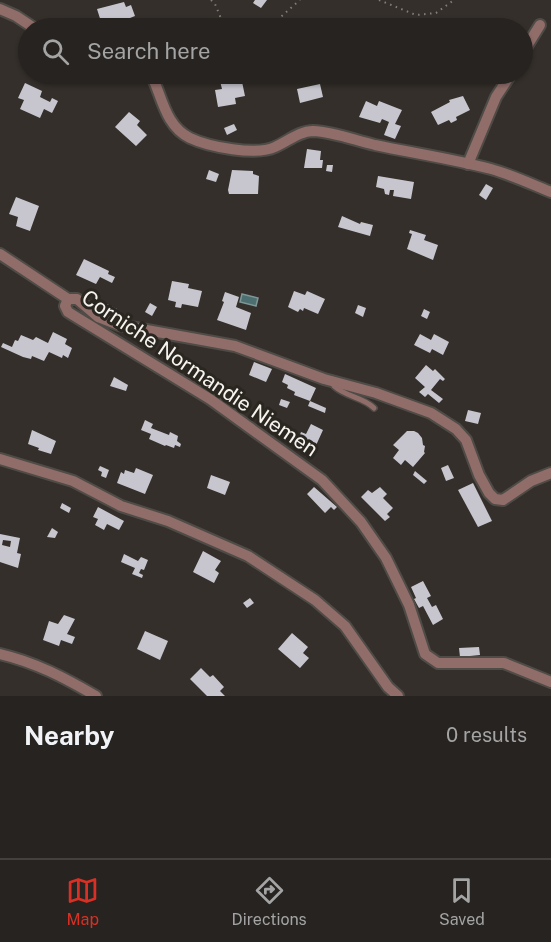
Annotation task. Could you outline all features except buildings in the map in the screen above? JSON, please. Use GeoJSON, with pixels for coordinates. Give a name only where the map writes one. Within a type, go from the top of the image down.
{"type":"FeatureCollection","features":[{"type":"Feature","properties":{"kind":"street"},"geometry":{"type":"LineString","coordinates":[[0,9],[19,18]]}},
{"type":"Feature","properties":{"kind":"street"},"geometry":{"type":"LineString","coordinates":[[533,36],[540,25]]}},
{"type":"Feature","properties":{"kind":"street"},"geometry":{"type":"LineString","coordinates":[[155,84],[168,118],[188,137],[202,143],[226,148],[265,150],[309,131],[330,132],[356,141],[492,170],[551,192]]}},
{"type":"Feature","properties":{"kind":"street"},"geometry":{"type":"LineString","coordinates":[[468,164],[496,97],[504,84]]}},
{"type":"Feature","properties":{"kind":"street"},"geometry":{"type":"LineString","coordinates":[[0,254],[68,299]]}},
{"type":"Feature","properties":{"kind":"street","name":"Corniche Normandie Niemen"},"geometry":{"type":"LineString","coordinates":[[551,473],[531,481],[503,500],[495,499],[479,475],[466,440],[444,420],[431,413],[235,346],[119,325],[98,317],[77,299],[68,299],[65,306],[68,312],[210,399],[322,480],[361,522],[386,558],[409,605],[425,654],[431,660],[438,663],[504,663],[551,681]]}},
{"type":"Feature","properties":{"kind":"street"},"geometry":{"type":"LineString","coordinates":[[0,459],[73,481],[121,506],[168,521],[248,556],[315,600],[345,626],[388,687],[398,696]]}},
{"type":"Feature","properties":{"kind":"street"},"geometry":{"type":"LineString","coordinates":[[0,654],[21,659],[59,675],[96,696]]}},
{"type":"Feature","properties":{"kind":"lane"},"geometry":{"type":"LineString","coordinates":[[334,381],[334,386],[338,390],[368,402],[374,408]]}},
{"type":"Feature","properties":{"kind":"path"},"geometry":{"type":"LineString","coordinates":[[211,0],[221,18]]}},
{"type":"Feature","properties":{"kind":"path"},"geometry":{"type":"LineString","coordinates":[[279,18],[300,0]]}},
{"type":"Feature","properties":{"kind":"path"},"geometry":{"type":"LineString","coordinates":[[379,0],[416,15],[436,13],[454,0]]}},
{"type":"Feature","properties":{"kind":"water"},"geometry":{"type":"Polygon","coordinates":[[[242,294],[258,298],[256,306],[240,302],[242,294]]]}}]}
